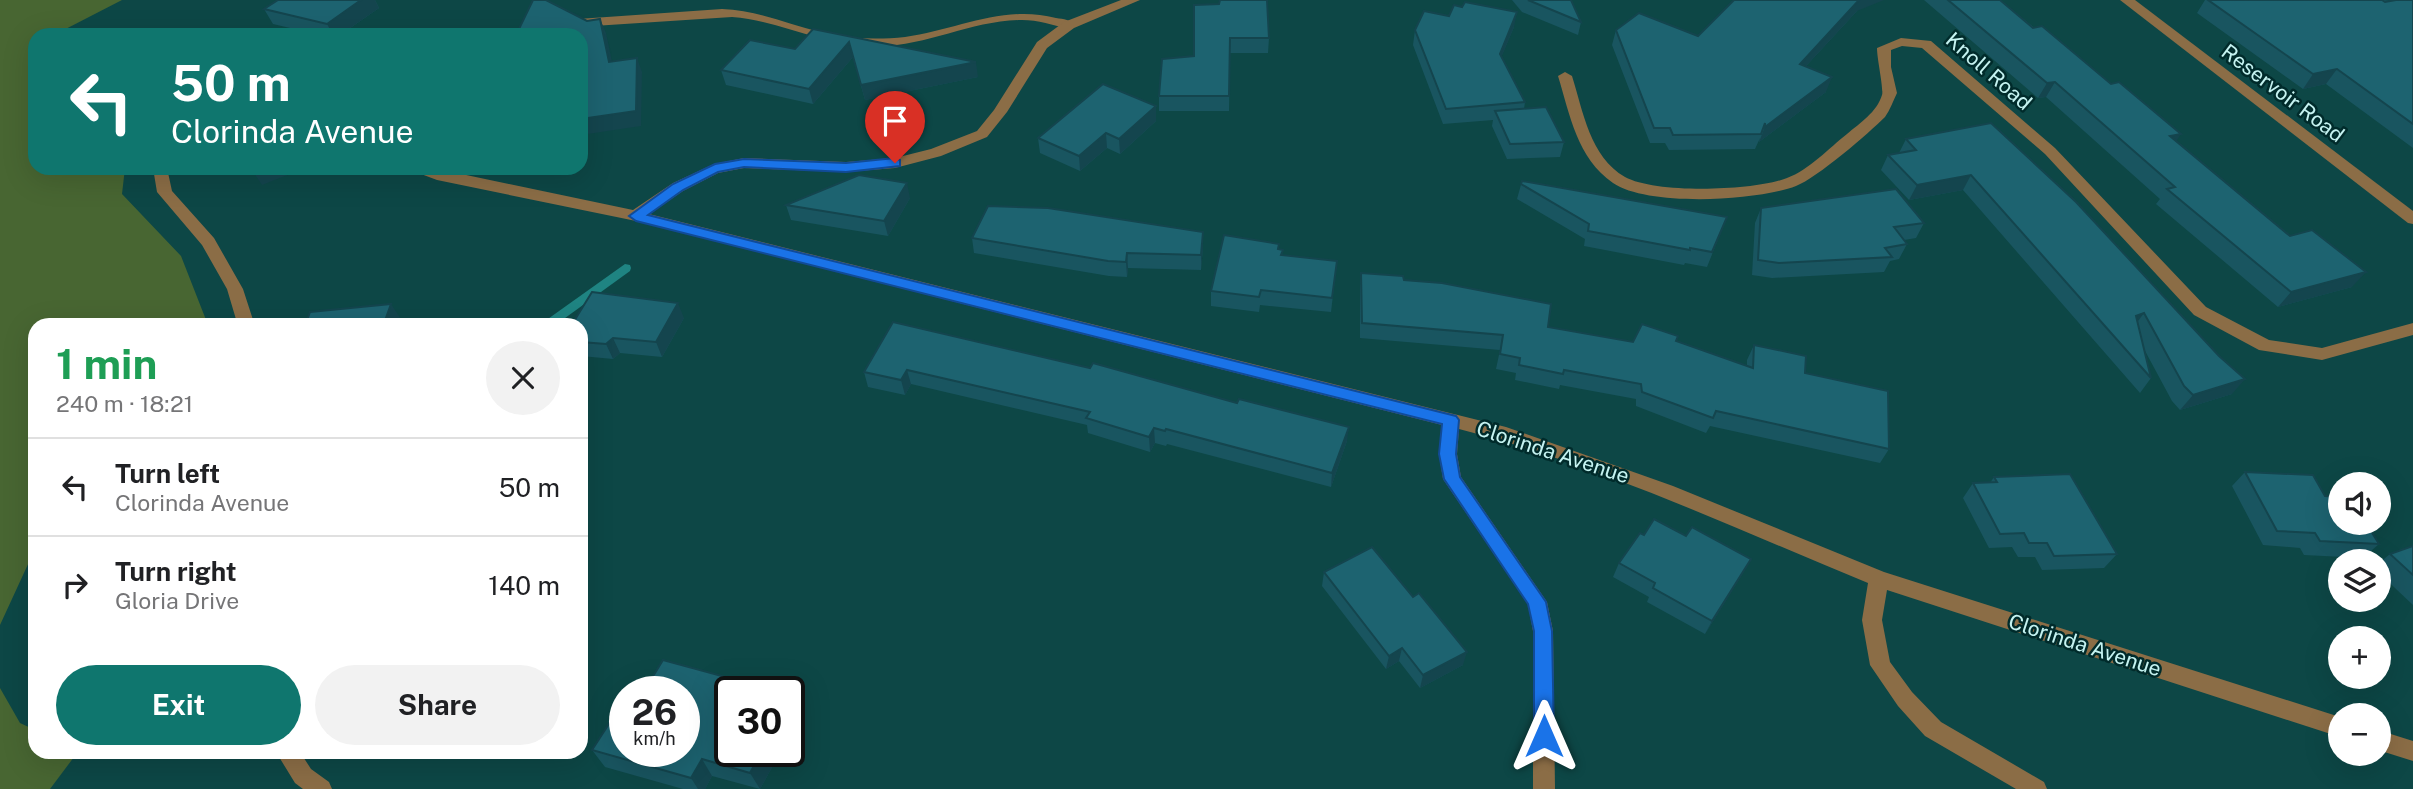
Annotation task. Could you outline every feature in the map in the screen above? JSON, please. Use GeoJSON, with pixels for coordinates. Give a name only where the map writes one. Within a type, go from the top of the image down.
{"type":"FeatureCollection","features":[{"type":"Feature","properties":{"kind":"street"},"geometry":{"type":"LineString","coordinates":[[636,216],[678,187],[715,169],[744,163],[846,167],[895,163],[936,153],[982,134],[1000,112],[1042,45],[1069,25],[1133,0]]}},
{"type":"Feature","properties":{"kind":"street","name":"Reservoir Road"},"geometry":{"type":"LineString","coordinates":[[2127,0],[2413,219]]}},
{"type":"Feature","properties":{"kind":"street"},"geometry":{"type":"LineString","coordinates":[[578,23],[716,12],[768,18],[834,39],[873,43],[935,36],[961,27],[1021,15],[1044,17],[1069,25]]}},
{"type":"Feature","properties":{"kind":"street","name":"Knoll Road"},"geometry":{"type":"LineString","coordinates":[[1565,76],[1588,149],[1619,180],[1658,193],[1747,192],[1793,182],[1822,161],[1880,113],[1890,93],[1884,66],[1884,48],[1900,41],[1926,44],[2050,151],[2200,311],[2265,346],[2322,355],[2413,329]]}},
{"type":"Feature","properties":{"kind":"street"},"geometry":{"type":"LineString","coordinates":[[161,175],[165,192],[208,242],[235,289],[244,318]]}},
{"type":"Feature","properties":{"kind":"street","name":"Clorinda Avenue"},"geometry":{"type":"LineString","coordinates":[[437,175],[636,216],[1506,433],[1666,491],[1879,579],[2328,723]]}},
{"type":"Feature","properties":{"kind":"street"},"geometry":{"type":"LineString","coordinates":[[1451,420],[1448,454],[1452,479],[1537,602],[1543,631],[1544,789]]}},
{"type":"Feature","properties":{"kind":"street"},"geometry":{"type":"LineString","coordinates":[[1879,579],[1872,620],[1880,666],[1905,699],[1933,729],[2036,789]]}},
{"type":"Feature","properties":{"kind":"street"},"geometry":{"type":"LineString","coordinates":[[2391,744],[2413,751]]}},
{"type":"Feature","properties":{"kind":"street"},"geometry":{"type":"LineString","coordinates":[[292,759],[303,776],[321,789]]}},
{"type":"Feature","properties":{"kind":"green space"},"geometry":{"type":"Polygon","coordinates":[[[0,0],[122,0],[68,28],[28,28],[28,175],[124,175],[122,194],[181,256],[205,318],[28,318],[28,564],[0,625],[0,0]]]}},
{"type":"Feature","properties":{"kind":"green space"},"geometry":{"type":"Polygon","coordinates":[[[0,688],[20,723],[28,727],[28,759],[72,759],[50,789],[0,789],[0,688]]]}},
{"type":"Feature","properties":{"kind":"building"},"geometry":{"type":"Polygon","coordinates":[[[278,0],[361,0],[327,24],[264,9],[278,0]]]}},
{"type":"Feature","properties":{"kind":"building"},"geometry":{"type":"Polygon","coordinates":[[[533,0],[546,0],[587,21],[600,19],[609,62],[637,58],[636,111],[588,118],[588,28],[519,28],[533,0]]]}},
{"type":"Feature","properties":{"kind":"building"},"geometry":{"type":"Polygon","coordinates":[[[1220,0],[1267,0],[1269,38],[1230,38],[1229,96],[1159,96],[1162,59],[1194,56],[1194,5],[1219,4],[1220,0]]]}},
{"type":"Feature","properties":{"kind":"building"},"geometry":{"type":"Polygon","coordinates":[[[1528,0],[1571,0],[1581,22],[1528,0]]]}},
{"type":"Feature","properties":{"kind":"building"},"geometry":{"type":"Polygon","coordinates":[[[1734,0],[1859,0],[1800,64],[1832,77],[1765,127],[1765,123],[1761,134],[1673,135],[1670,128],[1654,128],[1616,30],[1639,13],[1698,36],[1734,0]]]}},
{"type":"Feature","properties":{"kind":"building"},"geometry":{"type":"Polygon","coordinates":[[[1948,0],[2000,0],[2033,28],[2042,26],[2111,84],[2119,82],[2181,134],[2170,136],[2290,236],[2312,230],[2366,272],[2291,292],[2167,189],[2175,187],[2055,82],[2047,83],[1948,0]]]}},
{"type":"Feature","properties":{"kind":"building"},"geometry":{"type":"Polygon","coordinates":[[[2208,0],[2413,0],[2413,124],[2337,69],[2313,74],[2208,0]]]}},
{"type":"Feature","properties":{"kind":"building"},"geometry":{"type":"Polygon","coordinates":[[[1465,2],[1517,12],[1500,54],[1525,102],[1446,109],[1415,30],[1424,11],[1449,16],[1454,5],[1462,7],[1465,2]]]}},
{"type":"Feature","properties":{"kind":"building"},"geometry":{"type":"Polygon","coordinates":[[[813,29],[976,62],[861,85],[849,42],[809,89],[721,70],[750,40],[795,49],[813,29]]]}},
{"type":"Feature","properties":{"kind":"building"},"geometry":{"type":"Polygon","coordinates":[[[1103,84],[1156,106],[1119,139],[1106,133],[1079,156],[1038,138],[1103,84]]]}},
{"type":"Feature","properties":{"kind":"building"},"geometry":{"type":"Polygon","coordinates":[[[1546,107],[1564,142],[1510,144],[1495,111],[1546,107]]]}},
{"type":"Feature","properties":{"kind":"building"},"geometry":{"type":"Polygon","coordinates":[[[1991,123],[2076,202],[2219,356],[2245,379],[2193,395],[2184,386],[2144,313],[2136,316],[2151,378],[1971,175],[1917,185],[1888,155],[1916,150],[1906,139],[1991,123]]]}},
{"type":"Feature","properties":{"kind":"building"},"geometry":{"type":"Polygon","coordinates":[[[859,175],[907,183],[884,221],[786,205],[859,175]]]}},
{"type":"Feature","properties":{"kind":"building"},"geometry":{"type":"Polygon","coordinates":[[[1522,181],[1727,217],[1712,252],[1690,250],[1588,231],[1589,224],[1521,184],[1522,181]]]}},
{"type":"Feature","properties":{"kind":"building"},"geometry":{"type":"Polygon","coordinates":[[[1896,189],[1924,223],[1894,227],[1907,244],[1885,248],[1892,257],[1779,263],[1758,260],[1761,208],[1896,189]]]}},
{"type":"Feature","properties":{"kind":"building"},"geometry":{"type":"Polygon","coordinates":[[[988,206],[1048,208],[1203,232],[1201,255],[1127,253],[1126,262],[1108,261],[972,238],[988,206]]]}},
{"type":"Feature","properties":{"kind":"building"},"geometry":{"type":"Polygon","coordinates":[[[1224,235],[1279,244],[1278,249],[1283,250],[1281,255],[1337,261],[1332,298],[1261,290],[1259,297],[1211,291],[1224,235]]]}},
{"type":"Feature","properties":{"kind":"building"},"geometry":{"type":"Polygon","coordinates":[[[1361,273],[1403,276],[1404,280],[1442,283],[1551,304],[1548,327],[1633,342],[1642,324],[1678,336],[1676,341],[1753,368],[1754,345],[1806,356],[1805,373],[1888,391],[1889,449],[1716,411],[1713,418],[1642,392],[1641,384],[1564,370],[1563,374],[1519,365],[1520,358],[1500,354],[1503,335],[1362,323],[1361,273]]]}},
{"type":"Feature","properties":{"kind":"building"},"geometry":{"type":"Polygon","coordinates":[[[592,292],[678,303],[656,342],[613,338],[606,344],[588,343],[588,318],[576,318],[592,292]]]}},
{"type":"Feature","properties":{"kind":"building"},"geometry":{"type":"Polygon","coordinates":[[[391,304],[386,318],[308,318],[310,312],[391,304]]]}},
{"type":"Feature","properties":{"kind":"building"},"geometry":{"type":"Polygon","coordinates":[[[893,322],[1090,368],[1093,363],[1237,403],[1239,399],[1349,427],[1332,473],[1166,429],[1154,428],[1149,437],[1086,418],[1090,412],[907,370],[901,380],[864,372],[893,322]]]}},
{"type":"Feature","properties":{"kind":"building"},"geometry":{"type":"Polygon","coordinates":[[[2245,472],[2313,475],[2325,496],[2328,496],[2328,535],[2373,535],[2379,544],[2320,541],[2315,533],[2277,531],[2245,472]]]}},
{"type":"Feature","properties":{"kind":"building"},"geometry":{"type":"Polygon","coordinates":[[[2070,474],[2117,554],[2054,556],[2047,543],[2029,543],[2024,533],[2000,534],[1973,483],[1997,482],[1994,477],[2070,474]]]}},
{"type":"Feature","properties":{"kind":"building"},"geometry":{"type":"Polygon","coordinates":[[[1654,519],[1686,536],[1692,527],[1751,559],[1712,621],[1653,588],[1655,583],[1619,563],[1640,533],[1644,535],[1654,519]]]}},
{"type":"Feature","properties":{"kind":"building"},"geometry":{"type":"Polygon","coordinates":[[[2413,546],[2413,575],[2391,555],[2413,546]]]}},
{"type":"Feature","properties":{"kind":"building"},"geometry":{"type":"Polygon","coordinates":[[[1372,547],[1413,597],[1419,593],[1467,652],[1423,675],[1402,648],[1389,656],[1324,572],[1372,547]]]}},
{"type":"Feature","properties":{"kind":"building"},"geometry":{"type":"Polygon","coordinates":[[[663,660],[722,676],[714,676],[714,762],[702,759],[700,762],[700,676],[653,676],[663,660]]]}},
{"type":"Feature","properties":{"kind":"building"},"geometry":{"type":"Polygon","coordinates":[[[609,724],[609,755],[592,750],[609,724]]]}},
{"type":"Feature","properties":{"kind":"building"},"geometry":{"type":"Polygon","coordinates":[[[652,767],[697,767],[691,778],[652,767]]]}},
{"type":"Feature","properties":{"kind":"building"},"geometry":{"type":"Polygon","coordinates":[[[729,767],[753,767],[750,773],[729,767]]]}},
{"type":"Feature","properties":{"kind":"waterway"},"geometry":{"type":"LineString","coordinates":[[555,318],[625,268]]}},
{"type":"Feature","properties":{"kind":"route"},"geometry":{"type":"LineString","coordinates":[[895,163],[846,167],[744,163],[715,169],[678,187],[636,216],[1451,420],[1448,454],[1452,479],[1537,602],[1543,631],[1544,736]]}}]}
